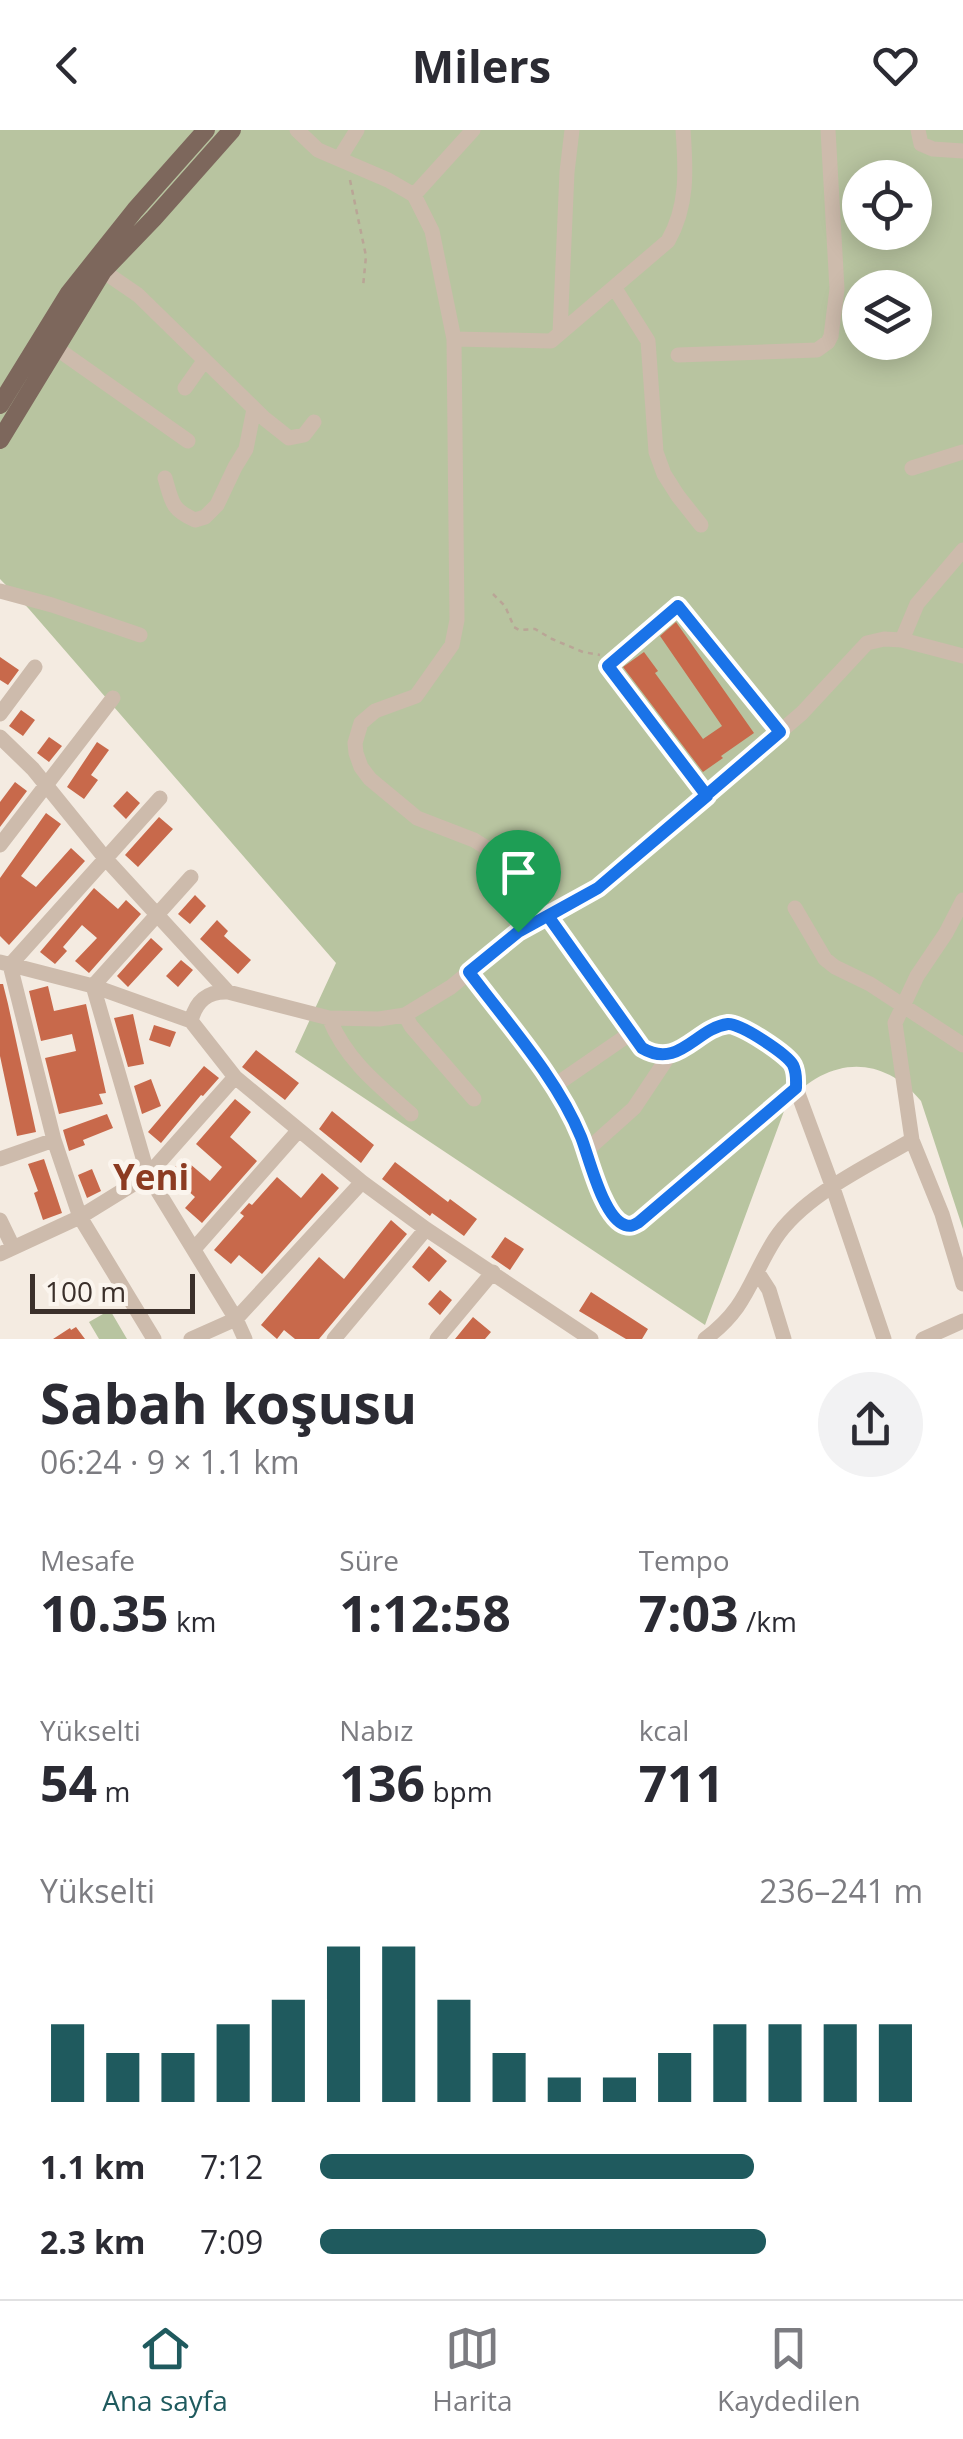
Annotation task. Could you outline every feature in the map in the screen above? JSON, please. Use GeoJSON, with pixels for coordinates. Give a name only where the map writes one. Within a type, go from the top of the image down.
{"type":"FeatureCollection","features":[{"type":"Feature","properties":{"kind":"main road"},"geometry":{"type":"LineString","coordinates":[[0,405],[68,293],[206,130]]}},
{"type":"Feature","properties":{"kind":"main road"},"geometry":{"type":"LineString","coordinates":[[0,440],[103,272],[232,130]]}},
{"type":"Feature","properties":{"kind":"street"},"geometry":{"type":"LineString","coordinates":[[298,130],[318,150],[414,195],[432,231],[454,340],[458,620],[452,645],[416,696],[367,716],[354,743],[361,768],[370,779],[417,818],[474,840],[498,856],[506,867],[518,932]]}},
{"type":"Feature","properties":{"kind":"street"},"geometry":{"type":"LineString","coordinates":[[343,161],[357,130]]}},
{"type":"Feature","properties":{"kind":"street"},"geometry":{"type":"LineString","coordinates":[[414,195],[473,130]]}},
{"type":"Feature","properties":{"kind":"street"},"geometry":{"type":"LineString","coordinates":[[557,360],[572,130]]}},
{"type":"Feature","properties":{"kind":"street"},"geometry":{"type":"LineString","coordinates":[[454,340],[550,342],[668,242],[678,225],[686,186],[684,130]]}},
{"type":"Feature","properties":{"kind":"street"},"geometry":{"type":"LineString","coordinates":[[678,355],[817,350],[828,342],[837,289],[828,130]]}},
{"type":"Feature","properties":{"kind":"street"},"geometry":{"type":"LineString","coordinates":[[918,130],[922,144],[933,149],[963,151]]}},
{"type":"Feature","properties":{"kind":"street"},"geometry":{"type":"LineString","coordinates":[[103,272],[138,295],[254,409],[289,438],[304,435],[314,422]]}},
{"type":"Feature","properties":{"kind":"street"},"geometry":{"type":"LineString","coordinates":[[614,288],[648,341],[656,452],[664,474],[702,525]]}},
{"type":"Feature","properties":{"kind":"street"},"geometry":{"type":"LineString","coordinates":[[56,348],[188,441]]}},
{"type":"Feature","properties":{"kind":"street"},"geometry":{"type":"LineString","coordinates":[[184,388],[204,361]]}},
{"type":"Feature","properties":{"kind":"street"},"geometry":{"type":"LineString","coordinates":[[165,478],[180,514],[195,520],[205,517],[217,505],[246,450],[254,409]]}},
{"type":"Feature","properties":{"kind":"street"},"geometry":{"type":"LineString","coordinates":[[912,468],[963,452]]}},
{"type":"Feature","properties":{"kind":"street"},"geometry":{"type":"LineString","coordinates":[[902,640],[917,604],[963,550]]}},
{"type":"Feature","properties":{"kind":"street"},"geometry":{"type":"LineString","coordinates":[[0,591],[140,635]]}},
{"type":"Feature","properties":{"kind":"street"},"geometry":{"type":"LineString","coordinates":[[707,796],[608,666],[616,658],[678,606],[780,732]]}},
{"type":"Feature","properties":{"kind":"street"},"geometry":{"type":"LineString","coordinates":[[191,1021],[208,995],[218,991],[329,1018],[404,1015],[451,987],[518,932],[598,888],[802,713],[867,642],[902,640],[963,656]]}},
{"type":"Feature","properties":{"kind":"street"},"geometry":{"type":"LineString","coordinates":[[0,714],[35,667]]}},
{"type":"Feature","properties":{"kind":"street"},"geometry":{"type":"LineString","coordinates":[[0,845],[113,698]]}},
{"type":"Feature","properties":{"kind":"street"},"geometry":{"type":"LineString","coordinates":[[0,737],[33,769],[105,858],[228,992]]}},
{"type":"Feature","properties":{"kind":"street"},"geometry":{"type":"LineString","coordinates":[[5,963],[160,798]]}},
{"type":"Feature","properties":{"kind":"street"},"geometry":{"type":"LineString","coordinates":[[93,986],[191,876]]}},
{"type":"Feature","properties":{"kind":"street"},"geometry":{"type":"LineString","coordinates":[[963,900],[917,976],[895,1023],[912,1140],[942,1214],[963,1284]]}},
{"type":"Feature","properties":{"kind":"street"},"geometry":{"type":"LineString","coordinates":[[795,908],[825,959],[963,1045]]}},
{"type":"Feature","properties":{"kind":"street"},"geometry":{"type":"LineString","coordinates":[[548,916],[642,1048],[660,1056],[670,1054],[721,1026],[733,1024],[790,1060],[797,1076],[796,1088],[884,1339]]}},
{"type":"Feature","properties":{"kind":"street"},"geometry":{"type":"LineString","coordinates":[[5,963],[93,986],[191,1021],[235,1077],[362,1182],[591,1339]]}},
{"type":"Feature","properties":{"kind":"street"},"geometry":{"type":"LineString","coordinates":[[5,963],[54,1140],[80,1217],[154,1339]]}},
{"type":"Feature","properties":{"kind":"street"},"geometry":{"type":"LineString","coordinates":[[469,972],[554,1086],[581,1137],[598,1189],[617,1220],[625,1225],[635,1225],[796,1088]]}},
{"type":"Feature","properties":{"kind":"street"},"geometry":{"type":"LineString","coordinates":[[93,986],[148,1175],[245,1339]]}},
{"type":"Feature","properties":{"kind":"street"},"geometry":{"type":"LineString","coordinates":[[404,1015],[474,1099]]}},
{"type":"Feature","properties":{"kind":"street"},"geometry":{"type":"LineString","coordinates":[[329,1018],[355,1062],[411,1114]]}},
{"type":"Feature","properties":{"kind":"street"},"geometry":{"type":"LineString","coordinates":[[554,1086],[632,1033]]}},
{"type":"Feature","properties":{"kind":"street"},"geometry":{"type":"LineString","coordinates":[[586,1151],[634,1108],[670,1054]]}},
{"type":"Feature","properties":{"kind":"street"},"geometry":{"type":"LineString","coordinates":[[0,1220],[7,1250],[80,1217],[148,1175],[235,1077]]}},
{"type":"Feature","properties":{"kind":"street"},"geometry":{"type":"LineString","coordinates":[[194,1249],[298,1131]]}},
{"type":"Feature","properties":{"kind":"street"},"geometry":{"type":"LineString","coordinates":[[0,1159],[54,1140]]}},
{"type":"Feature","properties":{"kind":"street"},"geometry":{"type":"LineString","coordinates":[[706,1339],[723,1326],[743,1301],[776,1238],[802,1208],[912,1140]]}},
{"type":"Feature","properties":{"kind":"street"},"geometry":{"type":"LineString","coordinates":[[190,1339],[236,1319],[362,1182]]}},
{"type":"Feature","properties":{"kind":"street"},"geometry":{"type":"LineString","coordinates":[[334,1339],[426,1228]]}},
{"type":"Feature","properties":{"kind":"street"},"geometry":{"type":"LineString","coordinates":[[437,1339],[492,1272]]}},
{"type":"Feature","properties":{"kind":"street"},"geometry":{"type":"LineString","coordinates":[[758,1273],[769,1290],[784,1339]]}},
{"type":"Feature","properties":{"kind":"street"},"geometry":{"type":"LineString","coordinates":[[923,1339],[963,1321]]}},
{"type":"Feature","properties":{"kind":"path"},"geometry":{"type":"LineString","coordinates":[[343,161],[366,256],[364,287]]}},
{"type":"Feature","properties":{"kind":"path"},"geometry":{"type":"LineString","coordinates":[[493,594],[519,630],[535,629],[583,652],[616,658]]}},
{"type":"Feature","properties":{"kind":"green space"},"geometry":{"type":"Polygon","coordinates":[[[0,130],[963,130],[963,1229],[921,1101],[888,1074],[871,1068],[836,1070],[819,1077],[787,1103],[705,1325],[295,1052],[336,963],[0,579],[0,130]]]}},
{"type":"Feature","properties":{"kind":"green space"},"geometry":{"type":"Polygon","coordinates":[[[110,1310],[127,1339],[99,1339],[89,1322],[110,1310]]]}},
{"type":"Feature","properties":{"kind":"building"},"geometry":{"type":"Polygon","coordinates":[[[676,622],[754,733],[703,772],[623,667],[644,652],[703,739],[722,726],[660,636],[676,622]]]}},
{"type":"Feature","properties":{"kind":"building"},"geometry":{"type":"Polygon","coordinates":[[[0,657],[19,670],[8,685],[0,680],[0,657]]]}},
{"type":"Feature","properties":{"kind":"building"},"geometry":{"type":"Polygon","coordinates":[[[21,710],[35,720],[23,736],[9,726],[21,710]]]}},
{"type":"Feature","properties":{"kind":"building"},"geometry":{"type":"Polygon","coordinates":[[[49,737],[62,746],[49,762],[37,753],[49,737]]]}},
{"type":"Feature","properties":{"kind":"building"},"geometry":{"type":"Polygon","coordinates":[[[97,742],[109,750],[91,775],[98,780],[84,799],[67,787],[97,742]]]}},
{"type":"Feature","properties":{"kind":"building"},"geometry":{"type":"Polygon","coordinates":[[[15,782],[27,791],[0,827],[0,802],[15,782]]]}},
{"type":"Feature","properties":{"kind":"building"},"geometry":{"type":"Polygon","coordinates":[[[127,791],[140,803],[126,819],[113,806],[127,791]]]}},
{"type":"Feature","properties":{"kind":"building"},"geometry":{"type":"Polygon","coordinates":[[[46,813],[61,824],[21,876],[36,887],[71,848],[85,861],[9,945],[0,936],[0,878],[46,813]]]}},
{"type":"Feature","properties":{"kind":"building"},"geometry":{"type":"Polygon","coordinates":[[[159,817],[173,829],[138,867],[125,855],[159,817]]]}},
{"type":"Feature","properties":{"kind":"building"},"geometry":{"type":"Polygon","coordinates":[[[94,888],[118,909],[126,900],[141,914],[89,973],[75,961],[97,938],[82,925],[63,947],[67,951],[55,964],[40,952],[94,888]]]}},
{"type":"Feature","properties":{"kind":"building"},"geometry":{"type":"Polygon","coordinates":[[[195,895],[206,906],[190,924],[178,914],[195,895]]]}},
{"type":"Feature","properties":{"kind":"building"},"geometry":{"type":"Polygon","coordinates":[[[217,920],[228,931],[224,936],[251,960],[238,974],[200,939],[217,920]]]}},
{"type":"Feature","properties":{"kind":"building"},"geometry":{"type":"Polygon","coordinates":[[[151,938],[163,949],[128,987],[117,976],[151,938]]]}},
{"type":"Feature","properties":{"kind":"building"},"geometry":{"type":"Polygon","coordinates":[[[181,960],[193,970],[178,987],[166,976],[181,960]]]}},
{"type":"Feature","properties":{"kind":"building"},"geometry":{"type":"Polygon","coordinates":[[[0,984],[8,1004],[36,1132],[17,1136],[0,1056],[0,984]]]}},
{"type":"Feature","properties":{"kind":"building"},"geometry":{"type":"Polygon","coordinates":[[[48,986],[54,1011],[86,1004],[106,1093],[99,1094],[103,1104],[59,1114],[45,1058],[76,1051],[72,1034],[41,1041],[29,991],[48,986]]]}},
{"type":"Feature","properties":{"kind":"building"},"geometry":{"type":"Polygon","coordinates":[[[133,1014],[144,1064],[128,1067],[114,1018],[133,1014]]]}},
{"type":"Feature","properties":{"kind":"building"},"geometry":{"type":"Polygon","coordinates":[[[154,1025],[176,1032],[170,1047],[149,1040],[154,1025]]]}},
{"type":"Feature","properties":{"kind":"building"},"geometry":{"type":"Polygon","coordinates":[[[256,1050],[299,1083],[285,1100],[242,1067],[256,1050]]]}},
{"type":"Feature","properties":{"kind":"building"},"geometry":{"type":"Polygon","coordinates":[[[204,1066],[219,1078],[161,1143],[148,1132],[204,1066]]]}},
{"type":"Feature","properties":{"kind":"building"},"geometry":{"type":"Polygon","coordinates":[[[151,1079],[161,1106],[142,1114],[134,1086],[151,1079]]]}},
{"type":"Feature","properties":{"kind":"building"},"geometry":{"type":"Polygon","coordinates":[[[235,1099],[251,1112],[230,1137],[257,1161],[202,1223],[185,1208],[195,1197],[169,1174],[183,1158],[210,1181],[222,1167],[196,1144],[235,1099]]]}},
{"type":"Feature","properties":{"kind":"building"},"geometry":{"type":"Polygon","coordinates":[[[332,1111],[374,1145],[361,1163],[319,1129],[332,1111]]]}},
{"type":"Feature","properties":{"kind":"building"},"geometry":{"type":"Polygon","coordinates":[[[107,1114],[113,1128],[83,1140],[85,1145],[69,1151],[63,1130],[107,1114]]]}},
{"type":"Feature","properties":{"kind":"building"},"geometry":{"type":"Polygon","coordinates":[[[44,1159],[62,1213],[43,1220],[28,1164],[44,1159]]]}},
{"type":"Feature","properties":{"kind":"building"},"geometry":{"type":"Polygon","coordinates":[[[395,1162],[477,1219],[464,1236],[382,1179],[395,1162]]]}},
{"type":"Feature","properties":{"kind":"building"},"geometry":{"type":"Polygon","coordinates":[[[92,1169],[101,1191],[87,1198],[78,1175],[92,1169]]]}},
{"type":"Feature","properties":{"kind":"building"},"geometry":{"type":"Polygon","coordinates":[[[322,1173],[339,1188],[262,1274],[239,1255],[231,1264],[214,1250],[244,1216],[240,1213],[277,1177],[301,1198],[322,1173]]]}},
{"type":"Feature","properties":{"kind":"building"},"geometry":{"type":"Polygon","coordinates":[[[391,1220],[407,1234],[319,1339],[295,1339],[284,1330],[277,1339],[261,1325],[319,1257],[344,1279],[391,1220]]]}},
{"type":"Feature","properties":{"kind":"building"},"geometry":{"type":"Polygon","coordinates":[[[505,1237],[524,1249],[510,1270],[491,1257],[505,1237]]]}},
{"type":"Feature","properties":{"kind":"building"},"geometry":{"type":"Polygon","coordinates":[[[429,1246],[447,1261],[429,1282],[412,1267],[429,1246]]]}},
{"type":"Feature","properties":{"kind":"building"},"geometry":{"type":"Polygon","coordinates":[[[440,1290],[452,1300],[440,1315],[428,1304],[440,1290]]]}},
{"type":"Feature","properties":{"kind":"building"},"geometry":{"type":"Polygon","coordinates":[[[591,1292],[648,1329],[642,1339],[626,1339],[579,1311],[591,1292]]]}},
{"type":"Feature","properties":{"kind":"building"},"geometry":{"type":"Polygon","coordinates":[[[473,1317],[491,1332],[485,1339],[455,1339],[473,1317]]]}},
{"type":"Feature","properties":{"kind":"building"},"geometry":{"type":"Polygon","coordinates":[[[76,1327],[85,1339],[53,1339],[70,1328],[76,1327]]]}},
{"type":"Feature","properties":{"kind":"district","name":"Yeni"},"geometry":{"type":"Point","coordinates":[151,1176]}},
{"type":"Feature","properties":{"kind":"route"},"geometry":{"type":"LineString","coordinates":[[518,932],[469,972],[554,1086],[581,1137],[598,1189],[620,1223],[630,1226],[639,1222],[796,1088],[797,1076],[790,1060],[733,1024],[721,1026],[670,1054],[660,1056],[642,1048],[548,916],[598,888],[707,796],[780,732],[678,606],[608,666],[707,796],[598,888],[518,932]]}}]}
